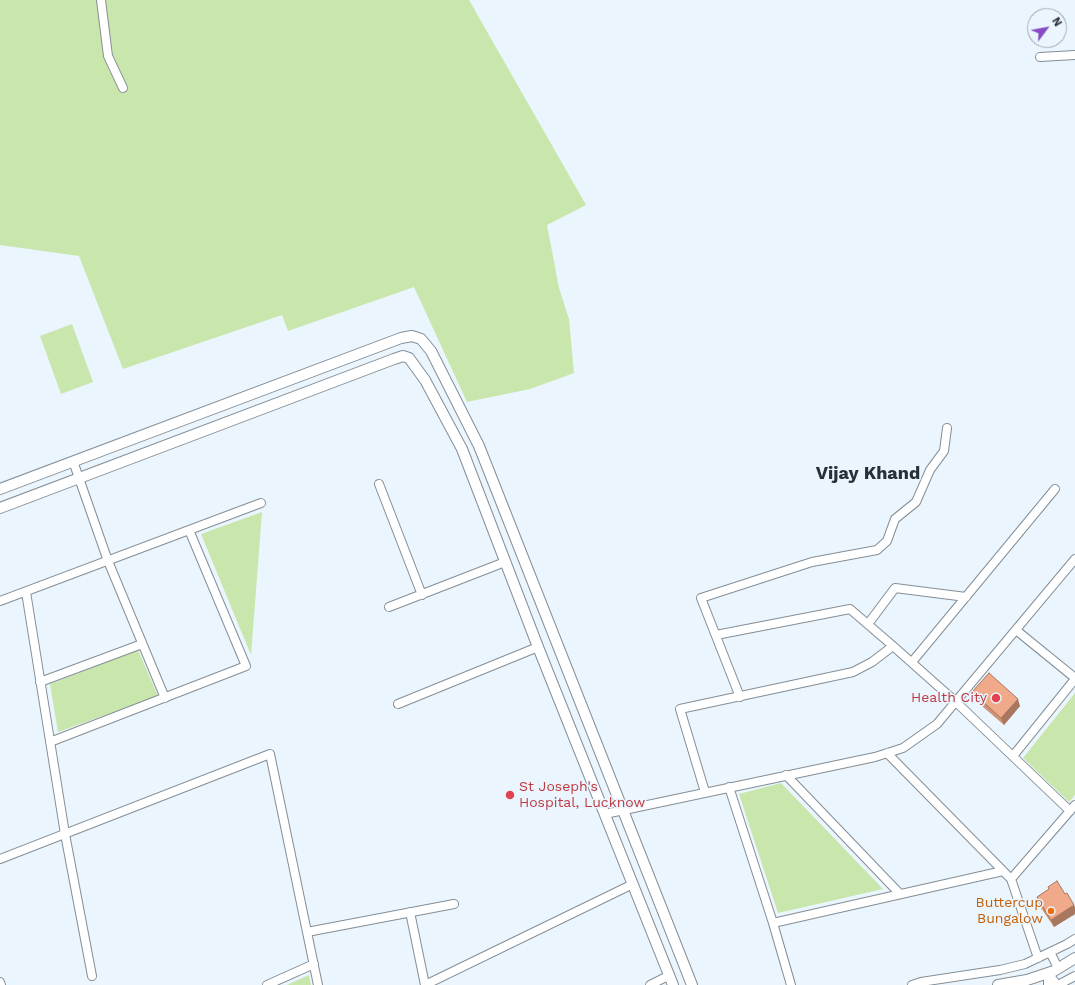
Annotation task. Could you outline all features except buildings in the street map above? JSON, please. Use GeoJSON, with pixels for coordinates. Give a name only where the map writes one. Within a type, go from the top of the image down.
{"type":"FeatureCollection","features":[{"type":"Feature","properties":{"kind":"street"},"geometry":{"type":"LineString","coordinates":[[101,0],[108,56],[123,88]]}},
{"type":"Feature","properties":{"kind":"street"},"geometry":{"type":"LineString","coordinates":[[1040,57],[1075,55]]}},
{"type":"Feature","properties":{"kind":"street"},"geometry":{"type":"LineString","coordinates":[[0,489],[401,338],[412,336],[421,339],[431,351],[479,446],[692,985]]}},
{"type":"Feature","properties":{"kind":"street"},"geometry":{"type":"LineString","coordinates":[[0,508],[403,356],[409,358],[415,364],[425,380],[462,449],[538,647],[672,980],[650,985]]}},
{"type":"Feature","properties":{"kind":"street"},"geometry":{"type":"LineString","coordinates":[[740,696],[701,598],[812,562],[877,550],[887,541],[895,519],[916,502],[930,470],[944,451],[947,428]]}},
{"type":"Feature","properties":{"kind":"street"},"geometry":{"type":"LineString","coordinates":[[73,462],[108,561],[165,698]]}},
{"type":"Feature","properties":{"kind":"street"},"geometry":{"type":"LineString","coordinates":[[379,484],[422,595]]}},
{"type":"Feature","properties":{"kind":"street"},"geometry":{"type":"LineString","coordinates":[[912,662],[1055,489]]}},
{"type":"Feature","properties":{"kind":"street"},"geometry":{"type":"LineString","coordinates":[[0,601],[261,503]]}},
{"type":"Feature","properties":{"kind":"street"},"geometry":{"type":"LineString","coordinates":[[50,742],[246,666],[189,530]]}},
{"type":"Feature","properties":{"kind":"street"},"geometry":{"type":"LineString","coordinates":[[605,814],[622,809],[875,757],[903,748],[937,724],[1075,559]]}},
{"type":"Feature","properties":{"kind":"street"},"geometry":{"type":"LineString","coordinates":[[389,607],[505,562]]}},
{"type":"Feature","properties":{"kind":"street"},"geometry":{"type":"LineString","coordinates":[[868,624],[895,588],[966,597]]}},
{"type":"Feature","properties":{"kind":"street"},"geometry":{"type":"LineString","coordinates":[[26,592],[65,834],[92,976]]}},
{"type":"Feature","properties":{"kind":"street"},"geometry":{"type":"LineString","coordinates":[[716,635],[850,609],[912,662],[1013,756],[1073,808],[1011,879]]}},
{"type":"Feature","properties":{"kind":"street"},"geometry":{"type":"LineString","coordinates":[[1013,756],[1075,678],[1016,630]]}},
{"type":"Feature","properties":{"kind":"street"},"geometry":{"type":"LineString","coordinates":[[40,682],[142,644]]}},
{"type":"Feature","properties":{"kind":"street"},"geometry":{"type":"LineString","coordinates":[[705,792],[680,709],[853,672],[872,662],[894,646]]}},
{"type":"Feature","properties":{"kind":"street"},"geometry":{"type":"LineString","coordinates":[[398,704],[538,647]]}},
{"type":"Feature","properties":{"kind":"street"},"geometry":{"type":"LineString","coordinates":[[887,753],[1011,879],[1038,958]]}},
{"type":"Feature","properties":{"kind":"street"},"geometry":{"type":"LineString","coordinates":[[0,859],[270,754],[318,985]]}},
{"type":"Feature","properties":{"kind":"street"},"geometry":{"type":"LineString","coordinates":[[786,775],[900,894]]}},
{"type":"Feature","properties":{"kind":"street"},"geometry":{"type":"LineString","coordinates":[[729,787],[773,923],[791,985]]}},
{"type":"Feature","properties":{"kind":"street"},"geometry":{"type":"LineString","coordinates":[[773,923],[1004,871]]}},
{"type":"Feature","properties":{"kind":"street"},"geometry":{"type":"LineString","coordinates":[[410,912],[425,985],[633,884]]}},
{"type":"Feature","properties":{"kind":"street"},"geometry":{"type":"LineString","coordinates":[[307,932],[454,904]]}},
{"type":"Feature","properties":{"kind":"street"},"geometry":{"type":"LineString","coordinates":[[912,985],[921,982],[1000,970],[1025,964],[1075,939]]}},
{"type":"Feature","properties":{"kind":"street"},"geometry":{"type":"LineString","coordinates":[[1050,952],[1058,968]]}},
{"type":"Feature","properties":{"kind":"street"},"geometry":{"type":"LineString","coordinates":[[998,985],[1027,980],[1048,973],[1075,958]]}},
{"type":"Feature","properties":{"kind":"street"},"geometry":{"type":"LineString","coordinates":[[267,985],[314,964]]}},
{"type":"Feature","properties":{"kind":"street"},"geometry":{"type":"LineString","coordinates":[[1048,973],[1048,985]]}},
{"type":"Feature","properties":{"kind":"street"},"geometry":{"type":"LineString","coordinates":[[1048,973],[1058,985],[1075,976]]}},
{"type":"Feature","properties":{"kind":"green space"},"geometry":{"type":"Polygon","coordinates":[[[0,0],[469,0],[586,205],[547,225],[559,288],[569,319],[574,373],[530,389],[467,402],[414,287],[288,331],[282,315],[123,369],[79,256],[0,245],[0,0]]]}},
{"type":"Feature","properties":{"kind":"green space"},"geometry":{"type":"Polygon","coordinates":[[[72,324],[93,382],[61,394],[40,336],[72,324]]]}},
{"type":"Feature","properties":{"kind":"green space"},"geometry":{"type":"Polygon","coordinates":[[[262,512],[251,655],[201,534],[262,512]]]}},
{"type":"Feature","properties":{"kind":"green space"},"geometry":{"type":"Polygon","coordinates":[[[138,650],[158,696],[58,732],[50,684],[138,650]]]}},
{"type":"Feature","properties":{"kind":"green space"},"geometry":{"type":"Polygon","coordinates":[[[1075,693],[1075,795],[1069,802],[1023,758],[1075,693]]]}},
{"type":"Feature","properties":{"kind":"green space"},"geometry":{"type":"Polygon","coordinates":[[[781,783],[883,889],[778,913],[739,794],[781,783]]]}},
{"type":"Feature","properties":{"kind":"green space"},"geometry":{"type":"Polygon","coordinates":[[[309,975],[311,985],[287,985],[309,975]]]}},
{"type":"Feature","properties":{"kind":"place","name":"Health City"},"geometry":{"type":"Point","coordinates":[996,698]}},
{"type":"Feature","properties":{"kind":"place","name":"St Joseph's Hospital, Lucknow"},"geometry":{"type":"Point","coordinates":[510,795]}},
{"type":"Feature","properties":{"kind":"place","name":"Buttercup Bungalow"},"geometry":{"type":"Point","coordinates":[1051,911]}},
{"type":"Feature","properties":{"kind":"district","name":"Vijay Khand"},"geometry":{"type":"Point","coordinates":[868,474]}}]}
